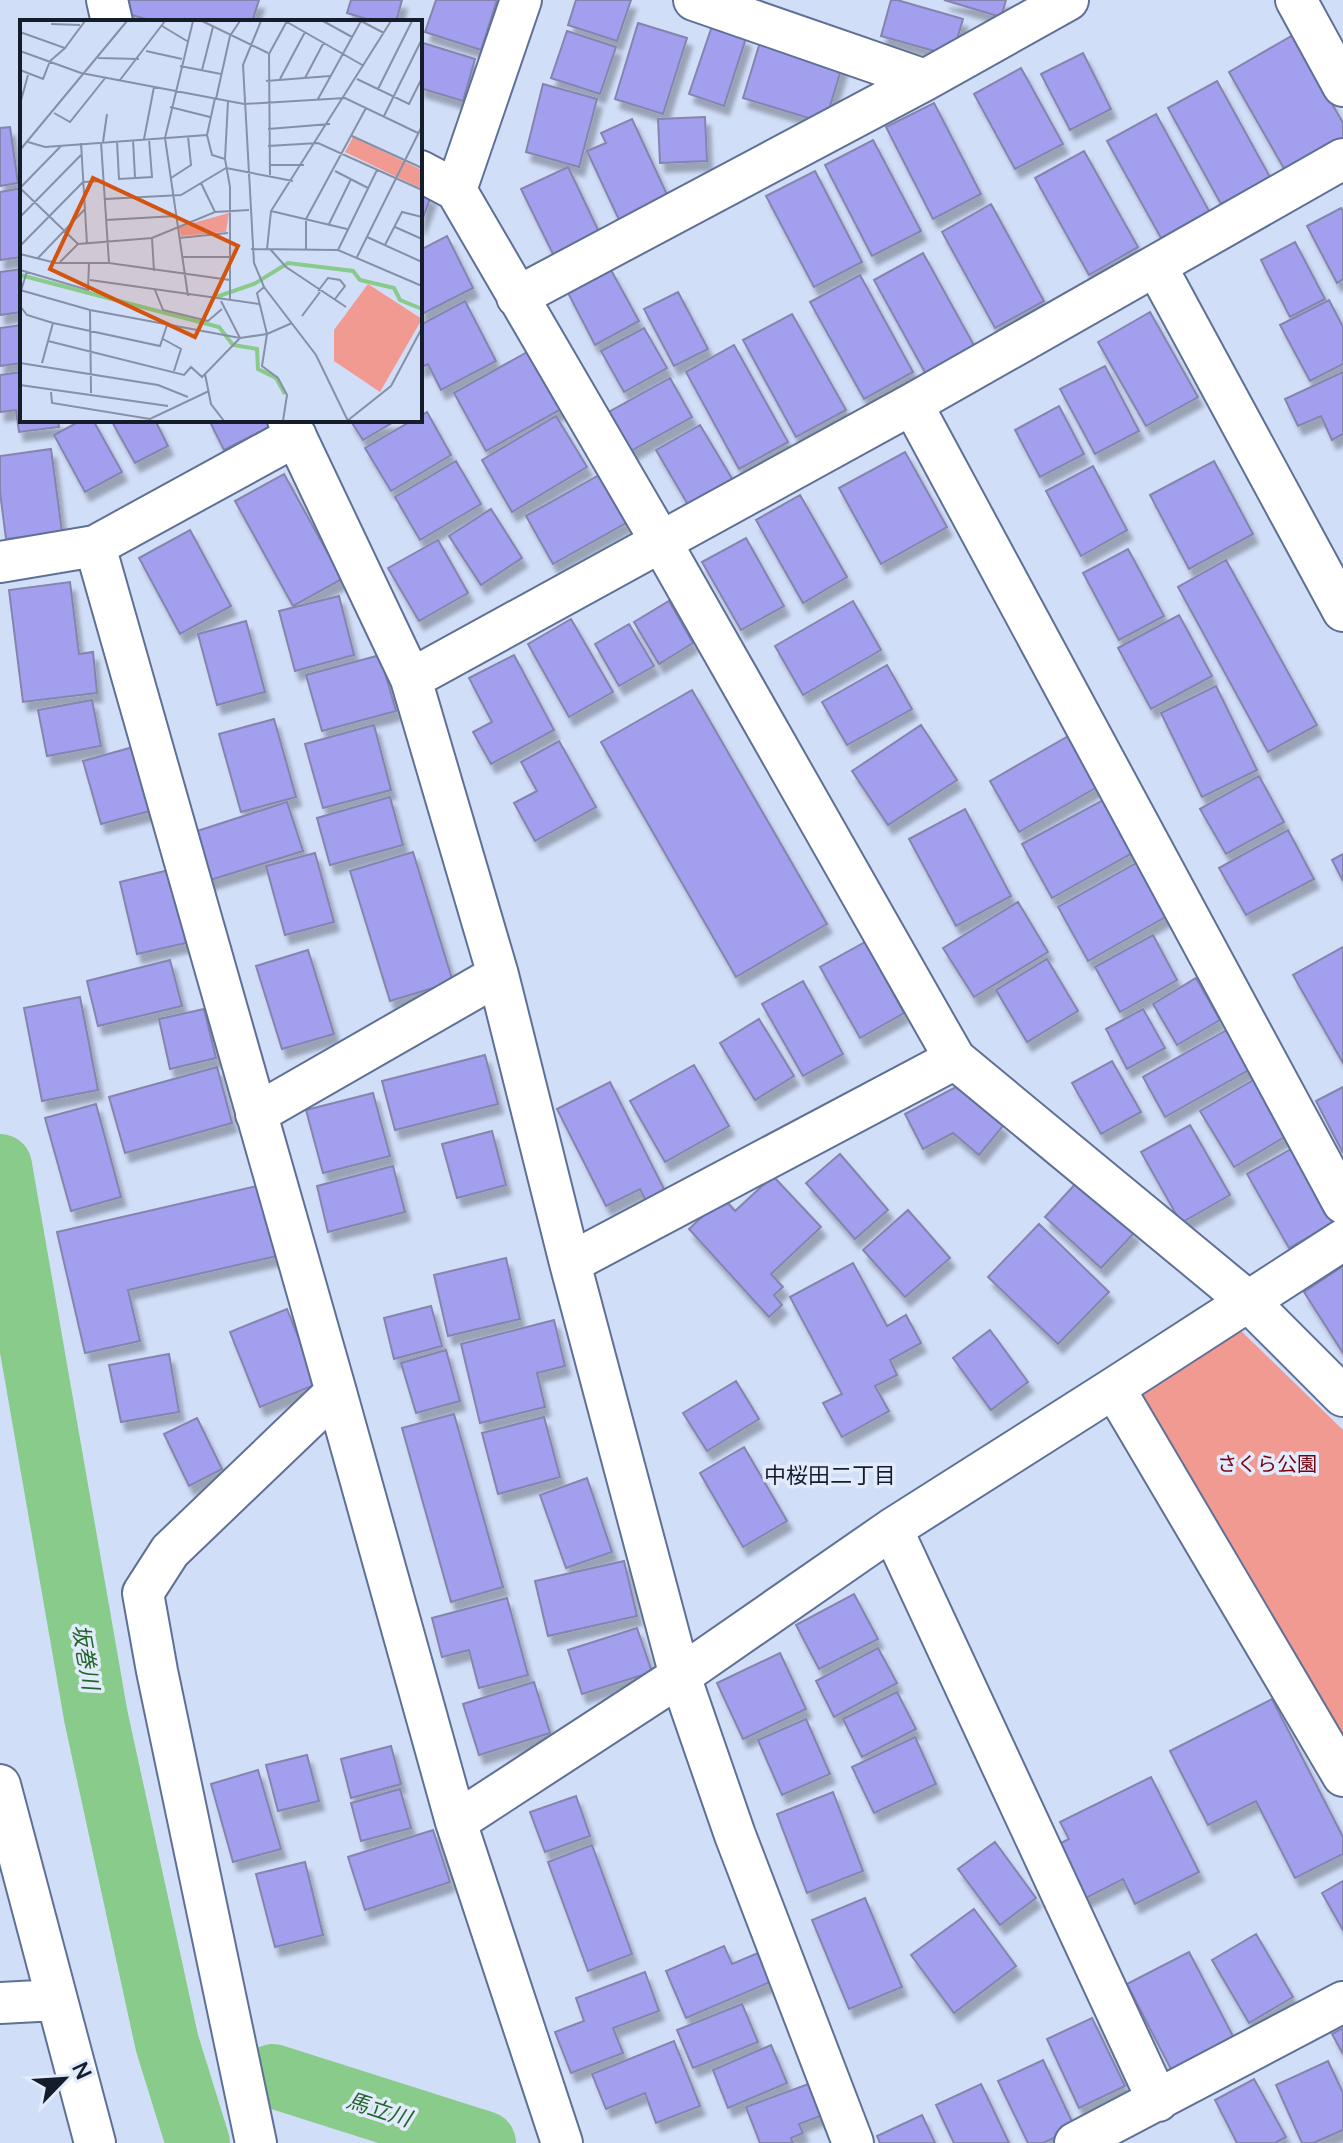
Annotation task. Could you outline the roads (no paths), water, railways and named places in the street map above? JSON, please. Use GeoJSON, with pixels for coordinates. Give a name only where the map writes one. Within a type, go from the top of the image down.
{"type":"FeatureCollection","features":[{"type":"Feature","properties":{"kind":"street"},"geometry":{"type":"LineString","coordinates":[[107,0],[112,20]]}},
{"type":"Feature","properties":{"kind":"street"},"geometry":{"type":"LineString","coordinates":[[456,190],[521,0]]}},
{"type":"Feature","properties":{"kind":"street"},"geometry":{"type":"LineString","coordinates":[[694,0],[925,80]]}},
{"type":"Feature","properties":{"kind":"street"},"geometry":{"type":"LineString","coordinates":[[517,297],[925,80],[1068,0]]}},
{"type":"Feature","properties":{"kind":"street"},"geometry":{"type":"LineString","coordinates":[[1296,0],[1343,86]]}},
{"type":"Feature","properties":{"kind":"street"},"geometry":{"type":"LineString","coordinates":[[411,679],[912,404],[1343,159]]}},
{"type":"Feature","properties":{"kind":"street"},"geometry":{"type":"LineString","coordinates":[[422,172],[456,190],[661,542],[955,1059],[1249,1302],[1343,1396]]}},
{"type":"Feature","properties":{"kind":"street"},"geometry":{"type":"LineString","coordinates":[[1156,266],[1343,611]]}},
{"type":"Feature","properties":{"kind":"street"},"geometry":{"type":"LineString","coordinates":[[912,404],[1343,1203]]}},
{"type":"Feature","properties":{"kind":"street"},"geometry":{"type":"LineString","coordinates":[[0,562],[95,546],[292,428],[411,679],[498,975],[570,1263],[680,1676],[735,1835],[853,2143]]}},
{"type":"Feature","properties":{"kind":"street"},"geometry":{"type":"LineString","coordinates":[[95,546],[456,1822],[562,2143]]}},
{"type":"Feature","properties":{"kind":"street"},"geometry":{"type":"LineString","coordinates":[[256,1114],[498,975]]}},
{"type":"Feature","properties":{"kind":"street"},"geometry":{"type":"LineString","coordinates":[[570,1263],[955,1059]]}},
{"type":"Feature","properties":{"kind":"street"},"geometry":{"type":"LineString","coordinates":[[456,1822],[680,1676],[892,1529],[1343,1240]]}},
{"type":"Feature","properties":{"kind":"street"},"geometry":{"type":"LineString","coordinates":[[1114,1388],[1343,1776]]}},
{"type":"Feature","properties":{"kind":"street"},"geometry":{"type":"LineString","coordinates":[[256,2143],[143,1593],[170,1551],[336,1392]]}},
{"type":"Feature","properties":{"kind":"street"},"geometry":{"type":"LineString","coordinates":[[892,1529],[1158,2101]]}},
{"type":"Feature","properties":{"kind":"street"},"geometry":{"type":"LineString","coordinates":[[0,1785],[95,2143]]}},
{"type":"Feature","properties":{"kind":"street"},"geometry":{"type":"LineString","coordinates":[[0,2003],[57,2000]]}},
{"type":"Feature","properties":{"kind":"street"},"geometry":{"type":"LineString","coordinates":[[1075,2143],[1343,2002]]}},
{"type":"Feature","properties":{"kind":"waterway","name":"坂巻川"},"geometry":{"type":"LineString","coordinates":[[0,1166],[96,1717],[167,2043],[198,2143]]}},
{"type":"Feature","properties":{"kind":"waterway","name":"馬立川"},"geometry":{"type":"LineString","coordinates":[[273,2076],[484,2143]]}},
{"type":"Feature","properties":{"kind":"district","name":"中桜田二丁目"},"geometry":{"type":"Point","coordinates":[830,1475]}},
{"type":"Feature","properties":{"kind":"park label","name":"さくら公園"},"geometry":{"type":"Point","coordinates":[1267,1463]}}]}
